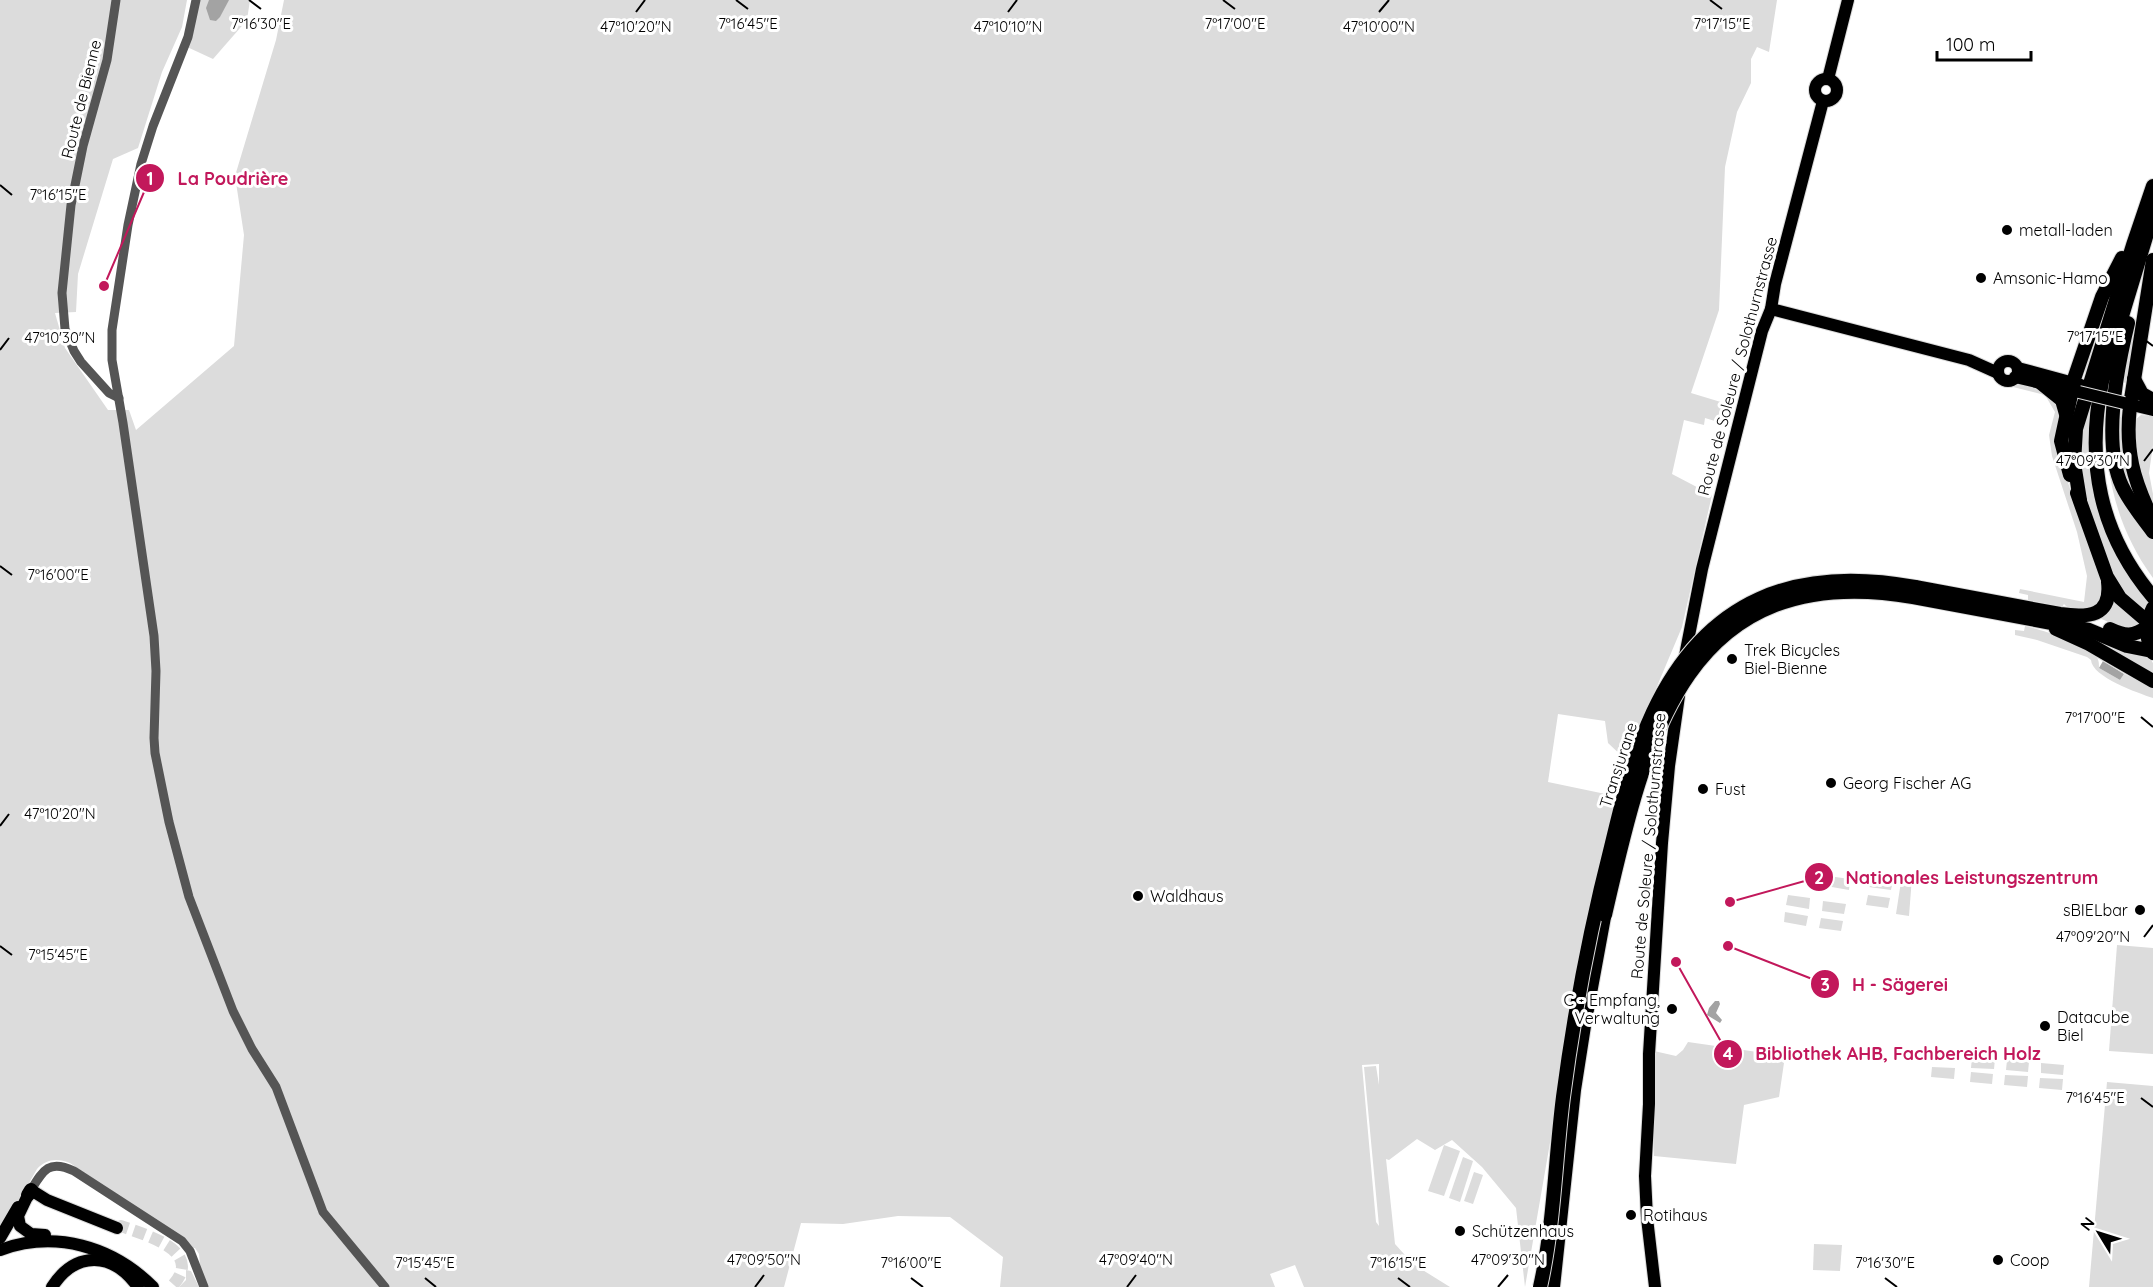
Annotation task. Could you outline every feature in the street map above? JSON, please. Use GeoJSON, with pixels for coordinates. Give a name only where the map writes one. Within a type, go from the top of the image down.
{"type":"FeatureCollection","features":[{"type":"Feature","properties":{"kind":"highway"},"geometry":{"type":"LineString","coordinates":[[2147,625],[2120,598],[2107,577],[2062,447],[2062,434],[2102,297],[2129,243],[2153,174]]}},
{"type":"Feature","properties":{"kind":"highway"},"geometry":{"type":"LineString","coordinates":[[2080,500],[2074,463],[2076,429],[2153,186]]}},
{"type":"Feature","properties":{"kind":"highway"},"geometry":{"type":"LineString","coordinates":[[2153,214],[2102,382],[2094,442],[2097,475],[2109,523],[2127,561],[2153,597]]}},
{"type":"Feature","properties":{"kind":"highway"},"geometry":{"type":"LineString","coordinates":[[2153,241],[2108,384],[2102,421],[2101,456],[2106,492],[2116,523],[2136,564],[2153,586]]}},
{"type":"Feature","properties":{"kind":"highway"},"geometry":{"type":"LineString","coordinates":[[2153,260],[2134,379],[2128,401],[2131,466],[2137,486],[2153,520]]}},
{"type":"Feature","properties":{"kind":"highway"},"geometry":{"type":"LineString","coordinates":[[2130,315],[2119,366],[2113,448],[2117,472],[2125,493],[2153,532]]}},
{"type":"Feature","properties":{"kind":"highway"},"geometry":{"type":"LineString","coordinates":[[2134,379],[2142,394],[2153,400]]}},
{"type":"Feature","properties":{"kind":"highway"},"geometry":{"type":"LineString","coordinates":[[2041,383],[2062,400],[2066,414]]}},
{"type":"Feature","properties":{"kind":"highway"},"geometry":{"type":"LineString","coordinates":[[2060,614],[2083,616],[2098,612],[2108,599],[2107,577]]}},
{"type":"Feature","properties":{"kind":"highway","name":"Transjurane"},"geometry":{"type":"LineString","coordinates":[[1540,1287],[1548,1242],[1569,1059],[1593,924],[1639,746],[1660,699],[1687,656],[1711,630],[1738,609],[1770,594],[1803,584],[1838,580],[1872,580],[2017,617]]}},
{"type":"Feature","properties":{"kind":"highway","name":"Transjurane"},"geometry":{"type":"LineString","coordinates":[[1553,1287],[1578,1058],[1615,871],[1637,785],[1649,749],[1666,711],[1688,675],[1709,650],[1734,628],[1762,611],[1793,599],[1826,593],[1914,592],[2060,614]]}},
{"type":"Feature","properties":{"kind":"highway"},"geometry":{"type":"LineString","coordinates":[[2152,652],[2148,641],[2147,625],[2153,609]]}},
{"type":"Feature","properties":{"kind":"highway"},"geometry":{"type":"LineString","coordinates":[[2060,614],[2094,623],[2124,635],[2136,634],[2147,625]]}},
{"type":"Feature","properties":{"kind":"highway"},"geometry":{"type":"LineString","coordinates":[[2017,617],[2089,630],[2127,646],[2152,652]]}},
{"type":"Feature","properties":{"kind":"highway"},"geometry":{"type":"LineString","coordinates":[[2017,617],[2054,628],[2082,640],[2153,681]]}},
{"type":"Feature","properties":{"kind":"main road","name":"Route de Soleure / Solothurnstrasse"},"geometry":{"type":"LineString","coordinates":[[1655,1287],[1645,1176],[1656,920],[1669,766],[1687,642],[1702,569],[1823,101],[1816,96],[1815,89],[1820,81],[1828,79],[1848,0]]}},
{"type":"Feature","properties":{"kind":"main road"},"geometry":{"type":"LineString","coordinates":[[1771,309],[1999,369],[2005,380],[2016,373],[2153,408]]}},
{"type":"Feature","properties":{"kind":"main road"},"geometry":{"type":"LineString","coordinates":[[2016,373],[2041,383],[2076,387]]}},
{"type":"Feature","properties":{"kind":"main road"},"geometry":{"type":"LineString","coordinates":[[29,1193],[117,1228]]}},
{"type":"Feature","properties":{"kind":"main road"},"geometry":{"type":"LineString","coordinates":[[25,1238],[18,1216],[29,1193]]}},
{"type":"Feature","properties":{"kind":"main road"},"geometry":{"type":"LineString","coordinates":[[0,1238],[29,1193]]}},
{"type":"Feature","properties":{"kind":"main road"},"geometry":{"type":"LineString","coordinates":[[0,1250],[25,1238],[55,1236],[66,1242],[86,1246],[111,1256],[133,1269],[151,1287]]}},
{"type":"Feature","properties":{"kind":"main road"},"geometry":{"type":"LineString","coordinates":[[52,1287],[62,1274],[78,1262],[94,1260],[103,1261],[118,1268],[136,1284],[151,1287]]}},
{"type":"Feature","properties":{"kind":"street","name":"Route de Bienne"},"geometry":{"type":"LineString","coordinates":[[116,0],[112,34],[83,146],[71,205],[62,293],[65,329],[74,351],[109,393],[119,398]]}},
{"type":"Feature","properties":{"kind":"street"},"geometry":{"type":"LineString","coordinates":[[196,0],[188,37],[153,126],[141,164],[128,225],[112,330],[112,360],[154,636],[155,753],[169,822],[189,897],[233,1011],[276,1087],[323,1212],[385,1287]]}},
{"type":"Feature","properties":{"kind":"street"},"geometry":{"type":"LineString","coordinates":[[29,1193],[49,1167],[61,1166],[74,1171],[182,1241],[190,1251],[204,1287]]}},
{"type":"Feature","properties":{"kind":"shaded area"},"geometry":{"type":"Polygon","coordinates":[[[0,0],[187,0],[182,27],[162,72],[138,148],[113,159],[78,274],[76,312],[55,313],[65,348],[108,410],[129,410],[136,430],[234,346],[244,235],[235,176],[276,40],[284,0],[1777,0],[1769,52],[1757,47],[1751,59],[1751,83],[1737,112],[1725,167],[1719,310],[1691,393],[1734,406],[1728,425],[1705,418],[1704,425],[1684,420],[1672,474],[1712,495],[1682,627],[1626,760],[1608,743],[1605,721],[1558,714],[1548,782],[1615,796],[1581,964],[1525,1287],[1516,1208],[1482,1167],[1452,1140],[1435,1150],[1417,1139],[1389,1160],[1386,1159],[1395,1244],[1413,1264],[1450,1287],[1304,1287],[1295,1265],[1270,1274],[1275,1287],[1000,1287],[1003,1257],[950,1217],[898,1216],[843,1224],[801,1223],[784,1287],[202,1287],[199,1254],[195,1248],[70,1163],[61,1160],[48,1161],[37,1169],[0,1234],[0,0]],[[1379,1064],[1362,1065],[1376,1222],[1379,1226],[1364,1067],[1376,1066],[1379,1085],[1379,1064]]]}},
{"type":"Feature","properties":{"kind":"shaded area"},"geometry":{"type":"Polygon","coordinates":[[[200,0],[250,0],[247,20],[213,59],[185,46],[200,0]]]}},
{"type":"Feature","properties":{"kind":"shaded area"},"geometry":{"type":"Polygon","coordinates":[[[209,0],[229,0],[216,21],[210,20],[206,8],[209,0]]]}},
{"type":"Feature","properties":{"kind":"shaded area"},"geometry":{"type":"Polygon","coordinates":[[[2116,279],[2088,373],[2081,371],[2116,279]]]}},
{"type":"Feature","properties":{"kind":"shaded area"},"geometry":{"type":"Polygon","coordinates":[[[2142,299],[2131,384],[2122,382],[2130,338],[2142,299]]]}},
{"type":"Feature","properties":{"kind":"shaded area"},"geometry":{"type":"Polygon","coordinates":[[[2017,383],[2028,385],[2057,400],[2060,415],[2059,456],[2101,580],[2103,595],[2098,605],[2076,610],[2064,604],[2062,607],[2028,600],[2028,595],[2019,593],[2020,589],[2084,602],[2087,576],[2077,532],[2052,456],[2049,435],[2055,412],[2045,395],[2013,387],[2017,383]]]}},
{"type":"Feature","properties":{"kind":"shaded area"},"geometry":{"type":"Polygon","coordinates":[[[2087,401],[2093,403],[2090,428],[2091,473],[2150,601],[2144,613],[2120,594],[2083,496],[2077,467],[2087,401]]]}},
{"type":"Feature","properties":{"kind":"shaded area"},"geometry":{"type":"Polygon","coordinates":[[[2141,415],[2153,416],[2153,445],[2149,473],[2153,511],[2136,467],[2135,420],[2141,415]]]}},
{"type":"Feature","properties":{"kind":"shaded area"},"geometry":{"type":"Polygon","coordinates":[[[2119,417],[2125,417],[2143,508],[2124,475],[2119,443],[2119,417]]]}},
{"type":"Feature","properties":{"kind":"shaded area"},"geometry":{"type":"Polygon","coordinates":[[[2106,432],[2110,446],[2153,537],[2153,578],[2132,544],[2118,509],[2109,471],[2106,432]]]}},
{"type":"Feature","properties":{"kind":"shaded area"},"geometry":{"type":"Polygon","coordinates":[[[2111,595],[2141,623],[2125,628],[2098,618],[2111,595]]]}},
{"type":"Feature","properties":{"kind":"shaded area"},"geometry":{"type":"Polygon","coordinates":[[[2025,626],[2083,646],[2099,661],[2099,668],[2120,680],[2124,674],[2153,687],[2153,698],[2107,678],[2093,666],[2087,657],[2015,635],[2015,630],[2024,631],[2025,626]]]}},
{"type":"Feature","properties":{"kind":"shaded area"},"geometry":{"type":"Polygon","coordinates":[[[2073,631],[2149,657],[2153,663],[2153,677],[2073,631]]]}},
{"type":"Feature","properties":{"kind":"shaded area"},"geometry":{"type":"Polygon","coordinates":[[[2103,661],[2124,674],[2120,680],[2099,668],[2103,661]]]}},
{"type":"Feature","properties":{"kind":"shaded area"},"geometry":{"type":"Polygon","coordinates":[[[1902,875],[1912,877],[1909,916],[1896,914],[1902,875]]]}},
{"type":"Feature","properties":{"kind":"shaded area"},"geometry":{"type":"Polygon","coordinates":[[[1828,876],[1850,879],[1849,890],[1826,886],[1828,876]]]}},
{"type":"Feature","properties":{"kind":"shaded area"},"geometry":{"type":"Polygon","coordinates":[[[1871,876],[1893,880],[1891,890],[1869,887],[1871,876]]]}},
{"type":"Feature","properties":{"kind":"shaded area"},"geometry":{"type":"Polygon","coordinates":[[[1788,895],[1810,898],[1809,909],[1786,905],[1788,895]]]}},
{"type":"Feature","properties":{"kind":"shaded area"},"geometry":{"type":"Polygon","coordinates":[[[1868,895],[1890,898],[1888,908],[1866,905],[1868,895]]]}},
{"type":"Feature","properties":{"kind":"shaded area"},"geometry":{"type":"Polygon","coordinates":[[[1823,901],[1846,904],[1844,914],[1822,911],[1823,901]]]}},
{"type":"Feature","properties":{"kind":"shaded area"},"geometry":{"type":"Polygon","coordinates":[[[1785,912],[1808,916],[1806,926],[1784,922],[1785,912]]]}},
{"type":"Feature","properties":{"kind":"shaded area"},"geometry":{"type":"Polygon","coordinates":[[[1821,918],[1843,921],[1841,931],[1819,928],[1821,918]]]}},
{"type":"Feature","properties":{"kind":"shaded area"},"geometry":{"type":"Polygon","coordinates":[[[2117,945],[2153,948],[2153,1054],[2109,1051],[2117,945]]]}},
{"type":"Feature","properties":{"kind":"shaded area"},"geometry":{"type":"Polygon","coordinates":[[[1715,1001],[1719,1001],[1720,1004],[1716,1013],[1722,1020],[1720,1023],[1707,1015],[1715,1001]]]}},
{"type":"Feature","properties":{"kind":"shaded area"},"geometry":{"type":"Polygon","coordinates":[[[1688,1042],[1785,1056],[1779,1097],[1744,1105],[1736,1164],[1654,1156],[1654,1051],[1676,1056],[1688,1042]]]}},
{"type":"Feature","properties":{"kind":"shaded area"},"geometry":{"type":"Polygon","coordinates":[[[1972,1057],[1995,1059],[1994,1069],[1971,1068],[1972,1057]]]}},
{"type":"Feature","properties":{"kind":"shaded area"},"geometry":{"type":"Polygon","coordinates":[[[2007,1060],[2029,1062],[2028,1072],[2006,1070],[2007,1060]]]}},
{"type":"Feature","properties":{"kind":"shaded area"},"geometry":{"type":"Polygon","coordinates":[[[2041,1063],[2064,1065],[2063,1075],[2041,1073],[2041,1063]]]}},
{"type":"Feature","properties":{"kind":"shaded area"},"geometry":{"type":"Polygon","coordinates":[[[1932,1067],[1955,1068],[1954,1079],[1931,1077],[1932,1067]]]}},
{"type":"Feature","properties":{"kind":"shaded area"},"geometry":{"type":"Polygon","coordinates":[[[1971,1072],[1993,1074],[1992,1084],[1970,1082],[1971,1072]]]}},
{"type":"Feature","properties":{"kind":"shaded area"},"geometry":{"type":"Polygon","coordinates":[[[2005,1075],[2028,1076],[2027,1087],[2004,1085],[2005,1075]]]}},
{"type":"Feature","properties":{"kind":"shaded area"},"geometry":{"type":"Polygon","coordinates":[[[2040,1078],[2063,1079],[2062,1090],[2039,1088],[2040,1078]]]}},
{"type":"Feature","properties":{"kind":"shaded area"},"geometry":{"type":"Polygon","coordinates":[[[2107,1082],[2153,1086],[2153,1287],[2089,1287],[2107,1082]]]}},
{"type":"Feature","properties":{"kind":"shaded area"},"geometry":{"type":"Polygon","coordinates":[[[1444,1145],[1460,1151],[1444,1196],[1428,1191],[1444,1145]]]}},
{"type":"Feature","properties":{"kind":"shaded area"},"geometry":{"type":"Polygon","coordinates":[[[1463,1157],[1473,1161],[1460,1202],[1449,1198],[1463,1157]]]}},
{"type":"Feature","properties":{"kind":"shaded area"},"geometry":{"type":"Polygon","coordinates":[[[1474,1172],[1483,1175],[1473,1204],[1464,1201],[1474,1172]]]}},
{"type":"Feature","properties":{"kind":"shaded area"},"geometry":{"type":"Polygon","coordinates":[[[1814,1244],[1842,1245],[1840,1271],[1813,1270],[1814,1244]]]}},
{"type":"Feature","properties":{"kind":"shaded area"},"geometry":{"type":"Polygon","coordinates":[[[186,1270],[191,1271],[199,1287],[179,1287],[186,1280],[186,1270]]]}},
{"type":"Feature","properties":{"kind":"tunnel"},"geometry":{"type":"LineString","coordinates":[[117,1228],[121,1226],[144,1234],[168,1246],[177,1254],[182,1264],[180,1274],[171,1287]]}},
{"type":"Feature","properties":{"kind":"place","name":"metall-laden"},"geometry":{"type":"Point","coordinates":[2007,230]}},
{"type":"Feature","properties":{"kind":"place","name":"Amsonic-Hamo"},"geometry":{"type":"Point","coordinates":[1981,278]}},
{"type":"Feature","properties":{"kind":"place","name":"La Poudrière"},"geometry":{"type":"Point","coordinates":[104,286]}},
{"type":"Feature","properties":{"kind":"place","name":"Trek Bicycles Biel-Bienne"},"geometry":{"type":"Point","coordinates":[1732,659]}},
{"type":"Feature","properties":{"kind":"place","name":"Georg Fischer AG"},"geometry":{"type":"Point","coordinates":[1831,783]}},
{"type":"Feature","properties":{"kind":"place","name":"Fust"},"geometry":{"type":"Point","coordinates":[1703,789]}},
{"type":"Feature","properties":{"kind":"place","name":"Waldhaus"},"geometry":{"type":"Point","coordinates":[1138,896]}},
{"type":"Feature","properties":{"kind":"place","name":"Nationales Leistungszentrum"},"geometry":{"type":"Point","coordinates":[1730,902]}},
{"type":"Feature","properties":{"kind":"place","name":"sBIELbar"},"geometry":{"type":"Point","coordinates":[2140,910]}},
{"type":"Feature","properties":{"kind":"place","name":"H - Sägerei"},"geometry":{"type":"Point","coordinates":[1728,946]}},
{"type":"Feature","properties":{"kind":"place","name":"Bibliothek AHB, Fachbereich Holz"},"geometry":{"type":"Point","coordinates":[1676,962]}},
{"type":"Feature","properties":{"kind":"place","name":"C - Empfang, Verwaltung"},"geometry":{"type":"Point","coordinates":[1672,1009]}},
{"type":"Feature","properties":{"kind":"place","name":"Datacube Biel"},"geometry":{"type":"Point","coordinates":[2045,1026]}},
{"type":"Feature","properties":{"kind":"place","name":"Rotihaus"},"geometry":{"type":"Point","coordinates":[1631,1215]}},
{"type":"Feature","properties":{"kind":"place","name":"Schützenhaus"},"geometry":{"type":"Point","coordinates":[1460,1231]}},
{"type":"Feature","properties":{"kind":"place","name":"Coop"},"geometry":{"type":"Point","coordinates":[1998,1260]}}]}
